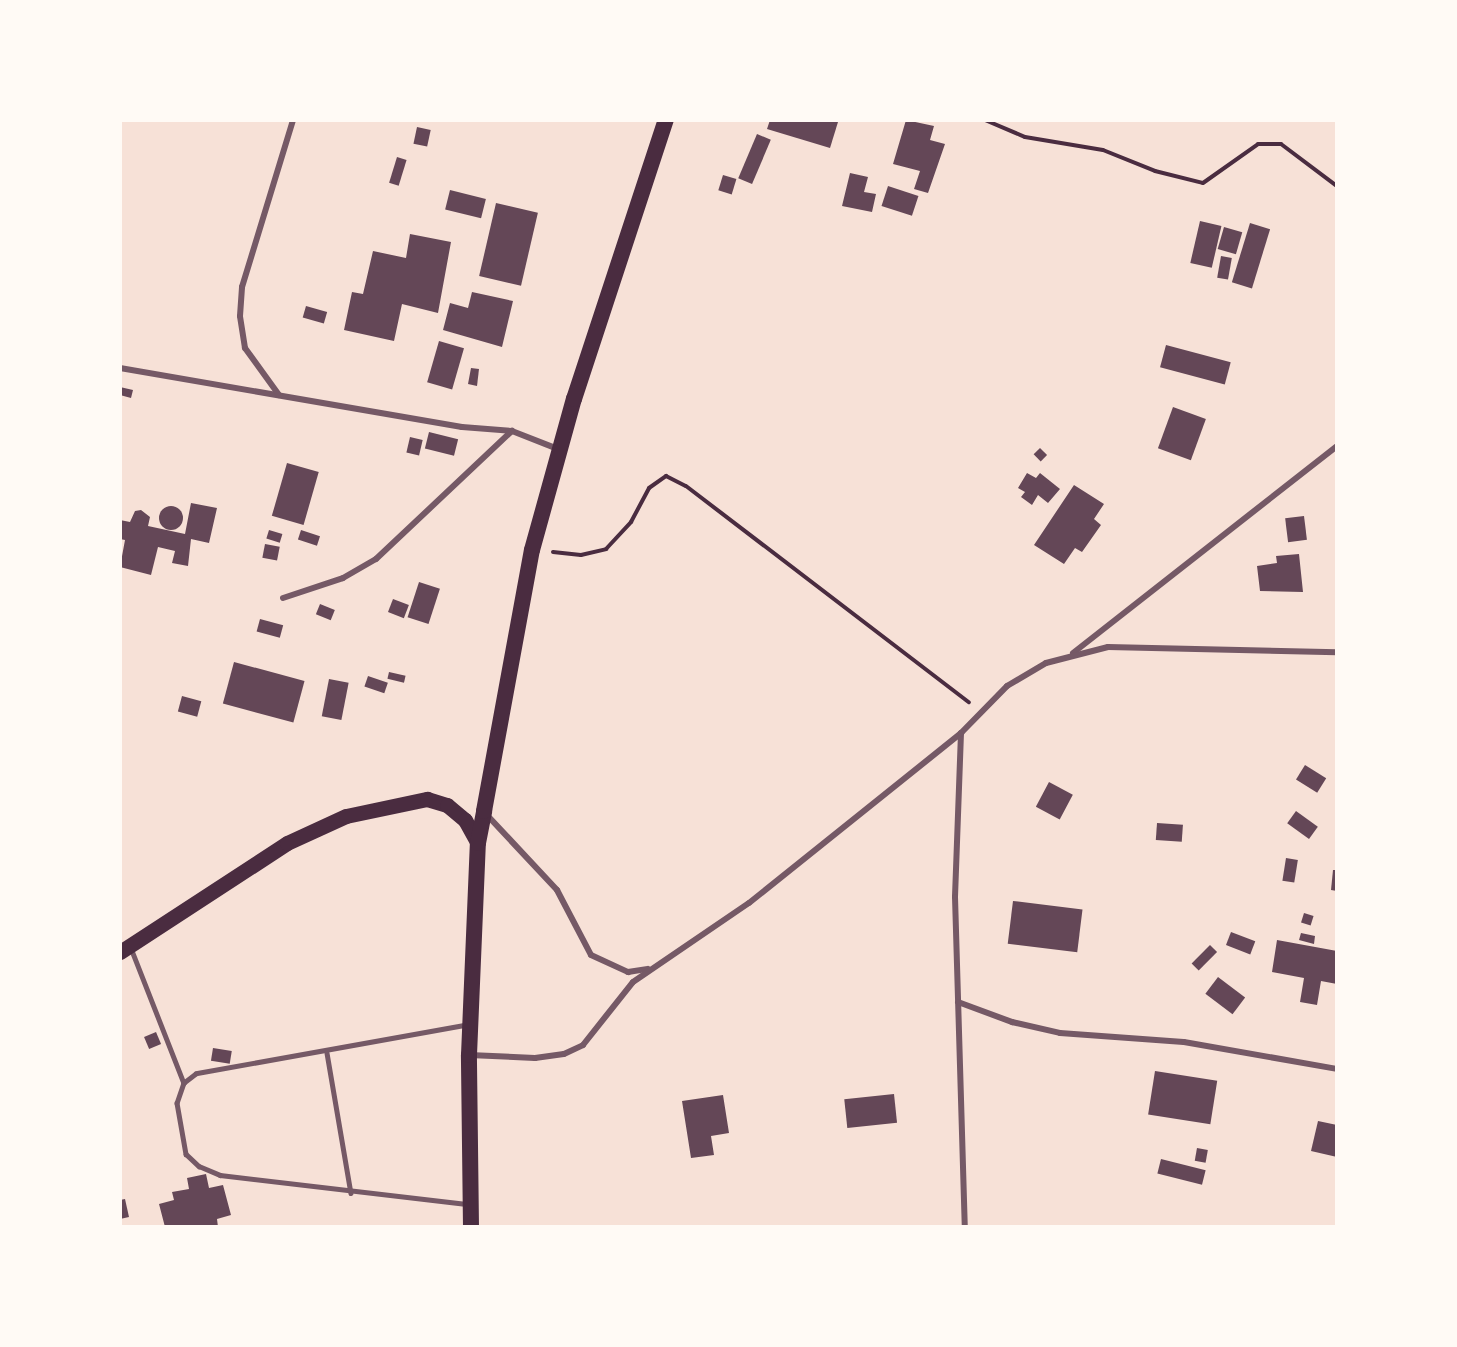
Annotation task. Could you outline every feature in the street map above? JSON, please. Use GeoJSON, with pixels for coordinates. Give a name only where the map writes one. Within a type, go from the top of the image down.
{"type":"FeatureCollection","features":[{"type":"Feature","properties":{"kind":"highway"},"geometry":{"type":"LineString","coordinates":[[471,1227],[469,1055],[478,843],[532,550],[560,449],[666,120]]}},
{"type":"Feature","properties":{"kind":"main road"},"geometry":{"type":"LineString","coordinates":[[125,949],[287,843],[346,816],[427,799],[447,805],[465,820],[478,843]]}},
{"type":"Feature","properties":{"kind":"street"},"geometry":{"type":"LineString","coordinates":[[280,396],[245,348],[240,316],[242,288],[292,120]]}},
{"type":"Feature","properties":{"kind":"street"},"geometry":{"type":"LineString","coordinates":[[120,368],[280,396],[512,431],[560,449]]}},
{"type":"Feature","properties":{"kind":"street"},"geometry":{"type":"LineString","coordinates":[[283,598],[343,578],[376,559],[512,431]]}},
{"type":"Feature","properties":{"kind":"street"},"geometry":{"type":"LineString","coordinates":[[469,1055],[535,1058],[573,1050],[583,1045],[633,982],[650,968],[749,903],[961,733],[1007,686],[1025,674],[1073,653],[1337,446]]}},
{"type":"Feature","properties":{"kind":"street"},"geometry":{"type":"LineString","coordinates":[[1073,653],[1147,647],[1337,652]]}},
{"type":"Feature","properties":{"kind":"street"},"geometry":{"type":"LineString","coordinates":[[961,733],[955,827],[965,1227]]}},
{"type":"Feature","properties":{"kind":"street"},"geometry":{"type":"LineString","coordinates":[[484,811],[546,875],[566,903],[591,955],[628,972],[650,968]]}},
{"type":"Feature","properties":{"kind":"street"},"geometry":{"type":"LineString","coordinates":[[958,1002],[1012,1022],[1060,1033],[1184,1042],[1337,1069]]}},
{"type":"Feature","properties":{"kind":"lane"},"geometry":{"type":"LineString","coordinates":[[125,949],[183,1083]]}},
{"type":"Feature","properties":{"kind":"lane"},"geometry":{"type":"LineString","coordinates":[[470,1025],[327,1053],[196,1074],[183,1083],[177,1103],[186,1154],[199,1167],[220,1175],[351,1193],[470,1204]]}},
{"type":"Feature","properties":{"kind":"lane"},"geometry":{"type":"LineString","coordinates":[[327,1053],[351,1193]]}},
{"type":"Feature","properties":{"kind":"path"},"geometry":{"type":"LineString","coordinates":[[986,120],[1025,137],[1103,150],[1155,171],[1203,183],[1258,144],[1281,144],[1337,186]]}},
{"type":"Feature","properties":{"kind":"path"},"geometry":{"type":"LineString","coordinates":[[532,550],[581,555],[606,549],[631,522],[649,488],[666,476],[686,486],[982,712]]}},
{"type":"Feature","properties":{"kind":"building"},"geometry":{"type":"Polygon","coordinates":[[[770,120],[832,120],[838,122],[830,148],[767,129],[770,120]]]}},
{"type":"Feature","properties":{"kind":"building"},"geometry":{"type":"Polygon","coordinates":[[[906,120],[934,126],[930,140],[945,144],[928,193],[914,189],[920,171],[893,164],[906,120]]]}},
{"type":"Feature","properties":{"kind":"building"},"geometry":{"type":"Polygon","coordinates":[[[417,127],[431,130],[427,147],[413,144],[417,127]]]}},
{"type":"Feature","properties":{"kind":"building"},"geometry":{"type":"Polygon","coordinates":[[[757,134],[771,140],[752,184],[738,178],[757,134]]]}},
{"type":"Feature","properties":{"kind":"building"},"geometry":{"type":"Polygon","coordinates":[[[397,157],[407,160],[399,186],[389,183],[397,157]]]}},
{"type":"Feature","properties":{"kind":"building"},"geometry":{"type":"Polygon","coordinates":[[[850,173],[868,177],[864,192],[876,194],[872,212],[842,206],[850,173]]]}},
{"type":"Feature","properties":{"kind":"building"},"geometry":{"type":"Polygon","coordinates":[[[723,175],[736,179],[732,194],[718,190],[723,175]]]}},
{"type":"Feature","properties":{"kind":"building"},"geometry":{"type":"Polygon","coordinates":[[[888,186],[918,196],[912,216],[882,206],[888,186]]]}},
{"type":"Feature","properties":{"kind":"building"},"geometry":{"type":"Polygon","coordinates":[[[450,190],[486,199],[481,218],[445,209],[450,190]]]}},
{"type":"Feature","properties":{"kind":"building"},"geometry":{"type":"Polygon","coordinates":[[[496,203],[538,213],[521,286],[479,276],[496,203]]]}},
{"type":"Feature","properties":{"kind":"building"},"geometry":{"type":"Polygon","coordinates":[[[1200,221],[1221,226],[1212,268],[1190,263],[1200,221]]]}},
{"type":"Feature","properties":{"kind":"building"},"geometry":{"type":"Polygon","coordinates":[[[1250,223],[1270,229],[1252,288],[1232,282],[1250,223]]]}},
{"type":"Feature","properties":{"kind":"building"},"geometry":{"type":"Polygon","coordinates":[[[1224,227],[1242,232],[1236,254],[1218,249],[1224,227]]]}},
{"type":"Feature","properties":{"kind":"building"},"geometry":{"type":"Polygon","coordinates":[[[410,234],[451,242],[438,313],[402,304],[394,341],[344,330],[352,292],[363,294],[373,251],[406,258],[410,234]]]}},
{"type":"Feature","properties":{"kind":"building"},"geometry":{"type":"Polygon","coordinates":[[[1221,256],[1232,258],[1228,280],[1217,278],[1221,256]]]}},
{"type":"Feature","properties":{"kind":"building"},"geometry":{"type":"Polygon","coordinates":[[[472,292],[513,301],[502,347],[443,330],[450,303],[468,308],[472,292]]]}},
{"type":"Feature","properties":{"kind":"building"},"geometry":{"type":"Polygon","coordinates":[[[306,306],[327,312],[324,324],[303,318],[306,306]]]}},
{"type":"Feature","properties":{"kind":"building"},"geometry":{"type":"Polygon","coordinates":[[[439,341],[464,348],[452,390],[427,382],[439,341]]]}},
{"type":"Feature","properties":{"kind":"building"},"geometry":{"type":"Polygon","coordinates":[[[1166,345],[1231,362],[1225,385],[1160,367],[1166,345]]]}},
{"type":"Feature","properties":{"kind":"building"},"geometry":{"type":"Polygon","coordinates":[[[471,368],[479,369],[477,386],[468,384],[471,368]]]}},
{"type":"Feature","properties":{"kind":"building"},"geometry":{"type":"Polygon","coordinates":[[[120,387],[133,390],[131,398],[120,395],[120,387]]]}},
{"type":"Feature","properties":{"kind":"building"},"geometry":{"type":"Polygon","coordinates":[[[1173,407],[1206,419],[1191,460],[1158,448],[1173,407]]]}},
{"type":"Feature","properties":{"kind":"building"},"geometry":{"type":"Polygon","coordinates":[[[429,432],[458,439],[454,456],[425,448],[429,432]]]}},
{"type":"Feature","properties":{"kind":"building"},"geometry":{"type":"Polygon","coordinates":[[[410,437],[423,440],[419,456],[406,453],[410,437]]]}},
{"type":"Feature","properties":{"kind":"building"},"geometry":{"type":"Polygon","coordinates":[[[1040,448],[1047,455],[1041,461],[1034,454],[1040,448]]]}},
{"type":"Feature","properties":{"kind":"building"},"geometry":{"type":"Polygon","coordinates":[[[287,463],[319,472],[304,525],[272,516],[287,463]]]}},
{"type":"Feature","properties":{"kind":"building"},"geometry":{"type":"Polygon","coordinates":[[[1027,473],[1036,478],[1040,473],[1060,489],[1048,503],[1038,495],[1032,505],[1021,497],[1025,492],[1018,488],[1027,473]]]}},
{"type":"Feature","properties":{"kind":"building"},"geometry":{"type":"Polygon","coordinates":[[[1074,485],[1104,504],[1094,519],[1101,525],[1082,552],[1075,548],[1064,564],[1034,545],[1074,485]]]}},
{"type":"Feature","properties":{"kind":"building"},"geometry":{"type":"Polygon","coordinates":[[[191,503],[217,508],[209,543],[191,539],[188,566],[172,563],[175,551],[158,547],[151,575],[120,567],[125,540],[120,539],[120,520],[130,522],[135,511],[141,510],[150,517],[148,526],[185,534],[191,503]]]}},
{"type":"Feature","properties":{"kind":"building"},"geometry":{"type":"Polygon","coordinates":[[[171,506],[180,509],[183,518],[180,527],[171,530],[162,527],[159,518],[162,509],[171,506]]]}},
{"type":"Feature","properties":{"kind":"building"},"geometry":{"type":"Polygon","coordinates":[[[1304,516],[1307,540],[1288,542],[1285,518],[1304,516]]]}},
{"type":"Feature","properties":{"kind":"building"},"geometry":{"type":"Polygon","coordinates":[[[269,530],[282,534],[280,543],[266,539],[269,530]]]}},
{"type":"Feature","properties":{"kind":"building"},"geometry":{"type":"Polygon","coordinates":[[[301,530],[320,536],[317,546],[298,540],[301,530]]]}},
{"type":"Feature","properties":{"kind":"building"},"geometry":{"type":"Polygon","coordinates":[[[265,544],[280,547],[277,561],[262,558],[265,544]]]}},
{"type":"Feature","properties":{"kind":"building"},"geometry":{"type":"Polygon","coordinates":[[[1299,554],[1303,592],[1260,591],[1257,566],[1277,563],[1276,556],[1299,554]]]}},
{"type":"Feature","properties":{"kind":"building"},"geometry":{"type":"Polygon","coordinates":[[[419,582],[440,589],[428,624],[408,617],[419,582]]]}},
{"type":"Feature","properties":{"kind":"building"},"geometry":{"type":"Polygon","coordinates":[[[393,599],[409,605],[404,618],[388,612],[393,599]]]}},
{"type":"Feature","properties":{"kind":"building"},"geometry":{"type":"Polygon","coordinates":[[[320,604],[335,610],[331,620],[316,614],[320,604]]]}},
{"type":"Feature","properties":{"kind":"building"},"geometry":{"type":"Polygon","coordinates":[[[260,619],[283,625],[280,638],[257,632],[260,619]]]}},
{"type":"Feature","properties":{"kind":"building"},"geometry":{"type":"Polygon","coordinates":[[[234,662],[305,681],[293,722],[223,704],[234,662]]]}},
{"type":"Feature","properties":{"kind":"building"},"geometry":{"type":"Polygon","coordinates":[[[389,672],[406,676],[404,683],[387,679],[389,672]]]}},
{"type":"Feature","properties":{"kind":"building"},"geometry":{"type":"Polygon","coordinates":[[[368,676],[388,683],[384,693],[364,686],[368,676]]]}},
{"type":"Feature","properties":{"kind":"building"},"geometry":{"type":"Polygon","coordinates":[[[329,679],[349,683],[341,720],[322,716],[329,679]]]}},
{"type":"Feature","properties":{"kind":"building"},"geometry":{"type":"Polygon","coordinates":[[[182,696],[201,701],[197,717],[178,711],[182,696]]]}},
{"type":"Feature","properties":{"kind":"building"},"geometry":{"type":"Polygon","coordinates":[[[1305,765],[1326,778],[1317,793],[1296,779],[1305,765]]]}},
{"type":"Feature","properties":{"kind":"building"},"geometry":{"type":"Polygon","coordinates":[[[1049,782],[1073,795],[1060,819],[1036,807],[1049,782]]]}},
{"type":"Feature","properties":{"kind":"building"},"geometry":{"type":"Polygon","coordinates":[[[1296,811],[1318,827],[1309,839],[1287,823],[1296,811]]]}},
{"type":"Feature","properties":{"kind":"building"},"geometry":{"type":"Polygon","coordinates":[[[1157,823],[1183,825],[1182,842],[1156,840],[1157,823]]]}},
{"type":"Feature","properties":{"kind":"building"},"geometry":{"type":"Polygon","coordinates":[[[1286,858],[1298,860],[1294,883],[1282,881],[1286,858]]]}},
{"type":"Feature","properties":{"kind":"building"},"geometry":{"type":"Polygon","coordinates":[[[1333,870],[1337,870],[1337,891],[1331,890],[1333,870]]]}},
{"type":"Feature","properties":{"kind":"building"},"geometry":{"type":"Polygon","coordinates":[[[1013,901],[1082,910],[1077,952],[1008,944],[1013,901]]]}},
{"type":"Feature","properties":{"kind":"building"},"geometry":{"type":"Polygon","coordinates":[[[1304,913],[1314,916],[1311,925],[1301,923],[1304,913]]]}},
{"type":"Feature","properties":{"kind":"building"},"geometry":{"type":"Polygon","coordinates":[[[1231,932],[1255,941],[1250,954],[1226,945],[1231,932]]]}},
{"type":"Feature","properties":{"kind":"building"},"geometry":{"type":"Polygon","coordinates":[[[1301,933],[1315,936],[1314,944],[1299,940],[1301,933]]]}},
{"type":"Feature","properties":{"kind":"building"},"geometry":{"type":"Polygon","coordinates":[[[1277,940],[1337,951],[1337,984],[1321,981],[1317,1005],[1300,1002],[1304,978],[1272,972],[1277,940]]]}},
{"type":"Feature","properties":{"kind":"building"},"geometry":{"type":"Polygon","coordinates":[[[1210,945],[1217,952],[1199,970],[1192,963],[1210,945]]]}},
{"type":"Feature","properties":{"kind":"building"},"geometry":{"type":"Polygon","coordinates":[[[1218,977],[1245,997],[1233,1014],[1205,994],[1218,977]]]}},
{"type":"Feature","properties":{"kind":"building"},"geometry":{"type":"Polygon","coordinates":[[[156,1032],[161,1044],[149,1049],[144,1037],[156,1032]]]}},
{"type":"Feature","properties":{"kind":"building"},"geometry":{"type":"Polygon","coordinates":[[[213,1048],[232,1051],[230,1064],[211,1061],[213,1048]]]}},
{"type":"Feature","properties":{"kind":"building"},"geometry":{"type":"Polygon","coordinates":[[[1155,1071],[1217,1081],[1210,1124],[1148,1114],[1155,1071]]]}},
{"type":"Feature","properties":{"kind":"building"},"geometry":{"type":"Polygon","coordinates":[[[894,1094],[897,1123],[847,1128],[844,1099],[894,1094]]]}},
{"type":"Feature","properties":{"kind":"building"},"geometry":{"type":"Polygon","coordinates":[[[723,1095],[729,1133],[711,1136],[714,1155],[691,1158],[682,1101],[723,1095]]]}},
{"type":"Feature","properties":{"kind":"building"},"geometry":{"type":"Polygon","coordinates":[[[1318,1121],[1337,1125],[1337,1157],[1311,1151],[1318,1121]]]}},
{"type":"Feature","properties":{"kind":"building"},"geometry":{"type":"Polygon","coordinates":[[[1197,1148],[1208,1150],[1206,1163],[1195,1161],[1197,1148]]]}},
{"type":"Feature","properties":{"kind":"building"},"geometry":{"type":"Polygon","coordinates":[[[1161,1159],[1206,1170],[1202,1185],[1157,1174],[1161,1159]]]}},
{"type":"Feature","properties":{"kind":"building"},"geometry":{"type":"Polygon","coordinates":[[[206,1174],[209,1188],[223,1185],[231,1215],[217,1219],[218,1227],[165,1227],[159,1204],[174,1200],[172,1192],[189,1189],[187,1178],[206,1174]]]}},
{"type":"Feature","properties":{"kind":"building"},"geometry":{"type":"Polygon","coordinates":[[[125,1199],[129,1217],[120,1219],[120,1200],[125,1199]]]}}]}
